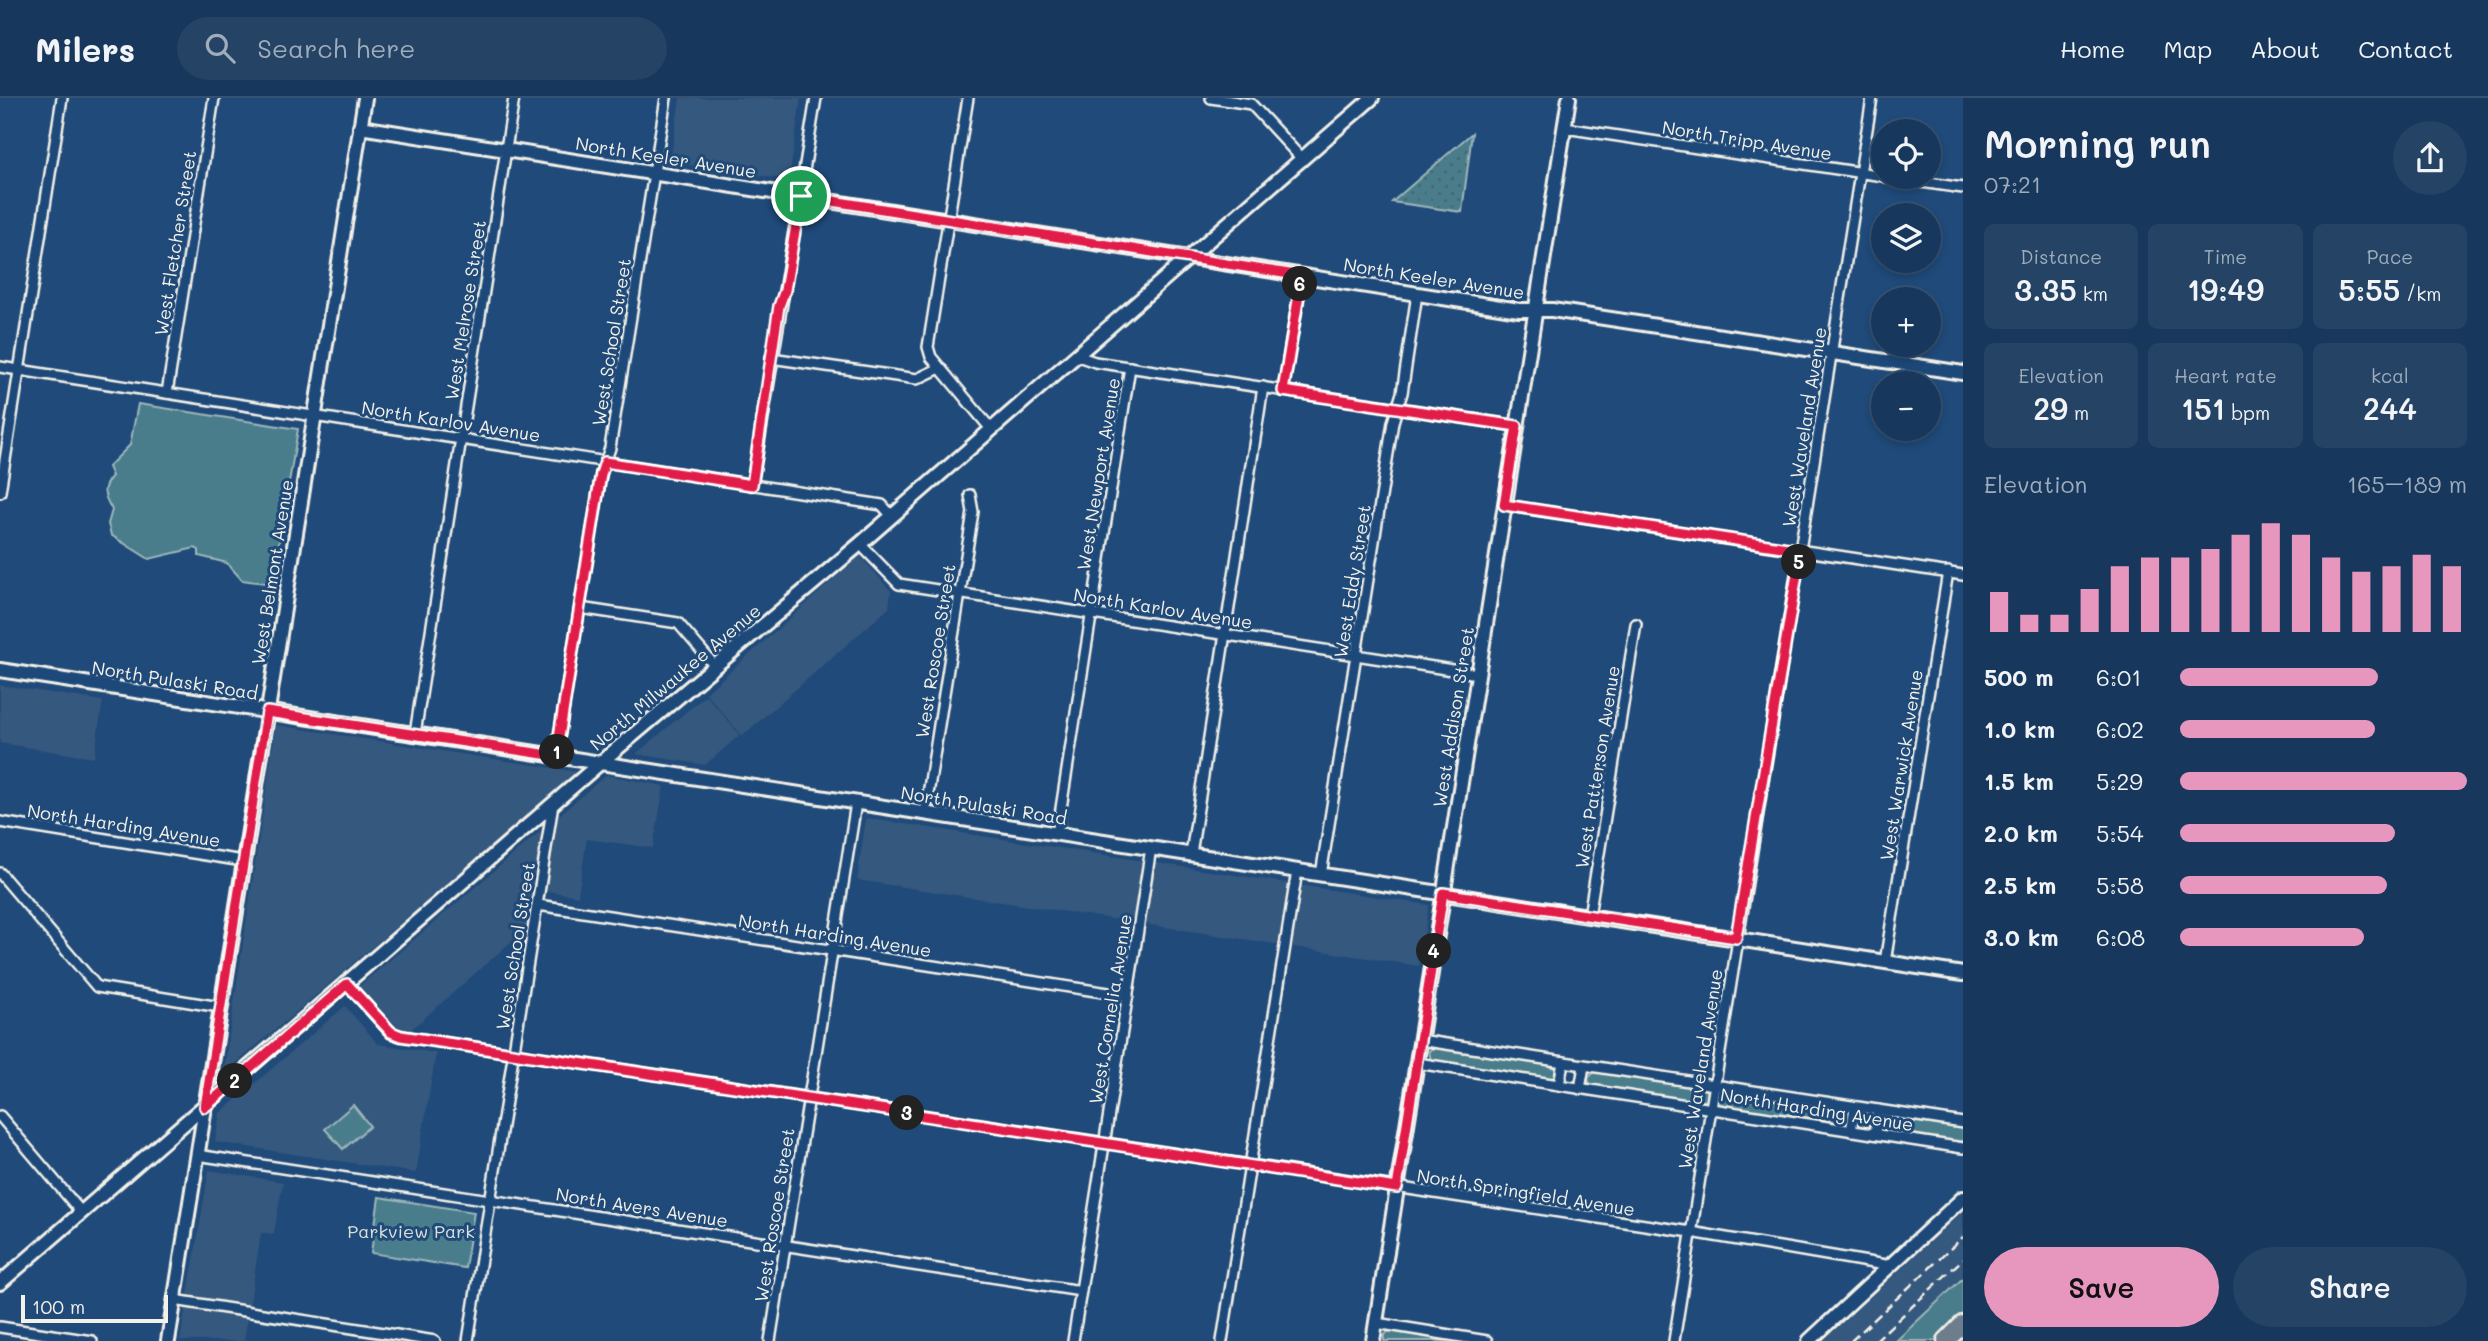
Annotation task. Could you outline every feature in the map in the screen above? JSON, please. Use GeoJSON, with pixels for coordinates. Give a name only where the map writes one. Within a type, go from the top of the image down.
{"type":"FeatureCollection","features":[{"type":"Feature","properties":{"kind":"highway"},"geometry":{"type":"LineString","coordinates":[[1945,1341],[1963,1324]]}},
{"type":"Feature","properties":{"kind":"main road","name":"West Belmont Avenue"},"geometry":{"type":"LineString","coordinates":[[167,1341],[365,98]]}},
{"type":"Feature","properties":{"kind":"main road","name":"North Milwaukee Avenue"},"geometry":{"type":"LineString","coordinates":[[0,1283],[714,665],[860,544],[1373,98]]}},
{"type":"Feature","properties":{"kind":"main road","name":"West Addison Street"},"geometry":{"type":"LineString","coordinates":[[1373,1341],[1569,98]]}},
{"type":"Feature","properties":{"kind":"main road","name":"North Keeler Avenue"},"geometry":{"type":"LineString","coordinates":[[360,127],[1417,294],[1535,311],[1552,310],[1963,373]]}},
{"type":"Feature","properties":{"kind":"main road","name":"North Pulaski Road"},"geometry":{"type":"LineString","coordinates":[[0,670],[1963,974]]}},
{"type":"Feature","properties":{"kind":"main road"},"geometry":{"type":"LineString","coordinates":[[1809,1341],[1963,1198]]}},
{"type":"Feature","properties":{"kind":"street"},"geometry":{"type":"LineString","coordinates":[[0,492],[62,98]]}},
{"type":"Feature","properties":{"kind":"street","name":"West Fletcher Street"},"geometry":{"type":"LineString","coordinates":[[167,393],[214,98]]}},
{"type":"Feature","properties":{"kind":"street","name":"West Melrose Street"},"geometry":{"type":"LineString","coordinates":[[415,734],[514,98]]}},
{"type":"Feature","properties":{"kind":"street","name":"West School Street"},"geometry":{"type":"LineString","coordinates":[[556,756],[601,474],[610,448],[666,98]]}},
{"type":"Feature","properties":{"kind":"street"},"geometry":{"type":"LineString","coordinates":[[752,485],[816,98]]}},
{"type":"Feature","properties":{"kind":"street"},"geometry":{"type":"LineString","coordinates":[[968,98],[928,347],[931,357],[991,429]]}},
{"type":"Feature","properties":{"kind":"street"},"geometry":{"type":"LineString","coordinates":[[1211,98],[1251,104],[1302,159]]}},
{"type":"Feature","properties":{"kind":"street","name":"West Waveland Avenue"},"geometry":{"type":"LineString","coordinates":[[1674,1341],[1871,98]]}},
{"type":"Feature","properties":{"kind":"street","name":"North Tripp Avenue"},"geometry":{"type":"LineString","coordinates":[[1564,128],[1871,174]]}},
{"type":"Feature","properties":{"kind":"street","name":"North Tripp Avenue"},"geometry":{"type":"LineString","coordinates":[[1941,185],[1963,188]]}},
{"type":"Feature","properties":{"kind":"street"},"geometry":{"type":"LineString","coordinates":[[1283,391],[1302,276]]}},
{"type":"Feature","properties":{"kind":"street","name":"West Eddy Street"},"geometry":{"type":"LineString","coordinates":[[1321,875],[1417,294]]}},
{"type":"Feature","properties":{"kind":"street"},"geometry":{"type":"LineString","coordinates":[[1075,355],[1130,367],[1517,426]]}},
{"type":"Feature","properties":{"kind":"street"},"geometry":{"type":"LineString","coordinates":[[771,358],[917,379],[940,368]]}},
{"type":"Feature","properties":{"kind":"street","name":"North Karlov Avenue"},"geometry":{"type":"LineString","coordinates":[[0,367],[882,505],[892,516]]}},
{"type":"Feature","properties":{"kind":"street","name":"West Newport Avenue"},"geometry":{"type":"LineString","coordinates":[[1057,834],[1130,367]]}},
{"type":"Feature","properties":{"kind":"street"},"geometry":{"type":"LineString","coordinates":[[1191,855],[1263,387]]}},
{"type":"Feature","properties":{"kind":"street","name":"West Roscoe Street"},"geometry":{"type":"LineString","coordinates":[[925,813],[973,512],[970,495]]}},
{"type":"Feature","properties":{"kind":"street"},"geometry":{"type":"LineString","coordinates":[[1504,505],[1963,575]]}},
{"type":"Feature","properties":{"kind":"street","name":"North Karlov Avenue"},"geometry":{"type":"LineString","coordinates":[[860,544],[899,584],[1478,674]]}},
{"type":"Feature","properties":{"kind":"street","name":"West Warwick Avenue"},"geometry":{"type":"LineString","coordinates":[[1885,962],[1948,572]]}},
{"type":"Feature","properties":{"kind":"street"},"geometry":{"type":"LineString","coordinates":[[580,608],[678,624],[714,665]]}},
{"type":"Feature","properties":{"kind":"street","name":"West Patterson Avenue"},"geometry":{"type":"LineString","coordinates":[[1589,916],[1636,624]]}},
{"type":"Feature","properties":{"kind":"street","name":"West Roscoe Street"},"geometry":{"type":"LineString","coordinates":[[770,1341],[856,803]]}},
{"type":"Feature","properties":{"kind":"street","name":"West School Street"},"geometry":{"type":"LineString","coordinates":[[468,1341],[554,804]]}},
{"type":"Feature","properties":{"kind":"street","name":"North Harding Avenue"},"geometry":{"type":"LineString","coordinates":[[0,822],[243,860]]}},
{"type":"Feature","properties":{"kind":"street","name":"West Cornelia Avenue"},"geometry":{"type":"LineString","coordinates":[[1073,1341],[1151,848]]}},
{"type":"Feature","properties":{"kind":"street"},"geometry":{"type":"LineString","coordinates":[[1222,1341],[1297,871]]}},
{"type":"Feature","properties":{"kind":"street"},"geometry":{"type":"LineString","coordinates":[[0,873],[97,987],[220,1006]]}},
{"type":"Feature","properties":{"kind":"street","name":"North Harding Avenue"},"geometry":{"type":"LineString","coordinates":[[538,905],[1128,996]]}},
{"type":"Feature","properties":{"kind":"street","name":"North Springfield Avenue"},"geometry":{"type":"LineString","coordinates":[[347,984],[396,1035],[1691,1232],[1891,1266]]}},
{"type":"Feature","properties":{"kind":"street","name":"North Harding Avenue"},"geometry":{"type":"LineString","coordinates":[[1420,1040],[1963,1124]]}},
{"type":"Feature","properties":{"kind":"street"},"geometry":{"type":"LineString","coordinates":[[1559,1085],[1563,1062]]}},
{"type":"Feature","properties":{"kind":"street","name":"North Harding Avenue"},"geometry":{"type":"LineString","coordinates":[[1417,1063],[1963,1148]]}},
{"type":"Feature","properties":{"kind":"street"},"geometry":{"type":"LineString","coordinates":[[1580,1089],[1584,1066]]}},
{"type":"Feature","properties":{"kind":"street"},"geometry":{"type":"LineString","coordinates":[[1851,1131],[1855,1107]]}},
{"type":"Feature","properties":{"kind":"street"},"geometry":{"type":"LineString","coordinates":[[1875,1134],[1878,1111]]}},
{"type":"Feature","properties":{"kind":"street"},"geometry":{"type":"LineString","coordinates":[[0,1116],[82,1213]]}},
{"type":"Feature","properties":{"kind":"street","name":"North Avers Avenue"},"geometry":{"type":"LineString","coordinates":[[197,1155],[1081,1291]]}},
{"type":"Feature","properties":{"kind":"street"},"geometry":{"type":"LineString","coordinates":[[174,1300],[435,1341]]}},
{"type":"Feature","properties":{"kind":"street"},"geometry":{"type":"LineString","coordinates":[[1376,1323],[1487,1341]]}},
{"type":"Feature","properties":{"kind":"street"},"geometry":{"type":"LineString","coordinates":[[0,1327],[92,1341]]}},
{"type":"Feature","properties":{"kind":"shaded area"},"geometry":{"type":"Polygon","coordinates":[[[680,98],[801,98],[789,180],[670,162],[680,98]]]}},
{"type":"Feature","properties":{"kind":"shaded area"},"geometry":{"type":"Polygon","coordinates":[[[860,556],[891,591],[889,608],[742,736],[706,693],[860,556]]]}},
{"type":"Feature","properties":{"kind":"shaded area"},"geometry":{"type":"Polygon","coordinates":[[[0,685],[103,701],[94,758],[0,743],[0,685]]]}},
{"type":"Feature","properties":{"kind":"shaded area"},"geometry":{"type":"Polygon","coordinates":[[[706,695],[740,735],[705,765],[636,754],[706,695]]]}},
{"type":"Feature","properties":{"kind":"shaded area"},"geometry":{"type":"Polygon","coordinates":[[[276,725],[578,772],[228,1070],[224,1069],[276,725]]]}},
{"type":"Feature","properties":{"kind":"shaded area"},"geometry":{"type":"Polygon","coordinates":[[[606,775],[664,786],[653,848],[587,839],[578,896],[541,890],[537,919],[405,1035],[393,1032],[355,990],[606,775]]]}},
{"type":"Feature","properties":{"kind":"shaded area"},"geometry":{"type":"Polygon","coordinates":[[[866,818],[1429,905],[1419,966],[857,880],[866,818]]]}},
{"type":"Feature","properties":{"kind":"shaded area"},"geometry":{"type":"Polygon","coordinates":[[[345,1006],[378,1044],[436,1053],[416,1173],[215,1142],[220,1113],[345,1006]]]}},
{"type":"Feature","properties":{"kind":"shaded area"},"geometry":{"type":"Polygon","coordinates":[[[209,1170],[283,1182],[274,1234],[261,1233],[244,1341],[180,1341],[209,1170]]]}},
{"type":"Feature","properties":{"kind":"shaded area"},"geometry":{"type":"Polygon","coordinates":[[[1963,1211],[1963,1278],[1896,1341],[1823,1341],[1963,1211]]]}},
{"type":"Feature","properties":{"kind":"green space"},"geometry":{"type":"Polygon","coordinates":[[[1472,133],[1462,212],[1392,202],[1472,133]]]}},
{"type":"Feature","properties":{"kind":"green space"},"geometry":{"type":"Polygon","coordinates":[[[138,404],[298,429],[272,584],[242,580],[227,563],[199,556],[199,550],[195,548],[149,559],[111,535],[108,524],[112,510],[104,493],[112,476],[108,467],[130,445],[138,404]]]}},
{"type":"Feature","properties":{"kind":"green space"},"geometry":{"type":"Polygon","coordinates":[[[1435,1047],[1544,1063],[1558,1070],[1558,1076],[1546,1079],[1431,1061],[1429,1051],[1435,1047]]]}},
{"type":"Feature","properties":{"kind":"green space"},"geometry":{"type":"Polygon","coordinates":[[[1596,1071],[1700,1087],[1708,1091],[1707,1101],[1595,1088],[1590,1085],[1588,1078],[1596,1071]]]}},
{"type":"Feature","properties":{"kind":"green space"},"geometry":{"type":"Polygon","coordinates":[[[1724,1092],[1844,1110],[1850,1115],[1848,1123],[1841,1125],[1724,1108],[1718,1102],[1719,1095],[1724,1092]]]}},
{"type":"Feature","properties":{"kind":"green space"},"geometry":{"type":"Polygon","coordinates":[[[353,1105],[370,1126],[343,1149],[325,1129],[353,1105]]]}},
{"type":"Feature","properties":{"kind":"green space"},"geometry":{"type":"Polygon","coordinates":[[[1865,1113],[1871,1115],[1871,1127],[1865,1129],[1859,1127],[1857,1121],[1859,1115],[1865,1113]]]}},
{"type":"Feature","properties":{"kind":"green space"},"geometry":{"type":"Polygon","coordinates":[[[1889,1116],[1963,1127],[1963,1145],[1886,1132],[1881,1124],[1889,1116]]]}},
{"type":"Feature","properties":{"kind":"green space","name":"Parkview Park"},"geometry":{"type":"Polygon","coordinates":[[[379,1197],[474,1212],[465,1268],[371,1253],[379,1197]]]}},
{"type":"Feature","properties":{"kind":"green space"},"geometry":{"type":"Polygon","coordinates":[[[1963,1278],[1963,1314],[1935,1341],[1896,1341],[1963,1278]]]}},
{"type":"Feature","properties":{"kind":"green space"},"geometry":{"type":"Polygon","coordinates":[[[1391,1330],[1464,1341],[1384,1341],[1384,1335],[1391,1330]]]}},
{"type":"Feature","properties":{"kind":"railway"},"geometry":{"type":"LineString","coordinates":[[1851,1341],[1963,1237]]}},
{"type":"Feature","properties":{"kind":"railway"},"geometry":{"type":"LineString","coordinates":[[1875,1341],[1963,1259]]}},
{"type":"Feature","properties":{"kind":"route"},"geometry":{"type":"LineString","coordinates":[[801,196],[1302,276],[1283,391],[1517,426],[1504,505],[1801,550],[1736,938],[1443,893],[1397,1188],[401,1036],[391,1032],[347,984],[205,1107],[267,712],[556,756],[605,462],[752,485],[779,306],[785,290],[801,196]]}}]}
